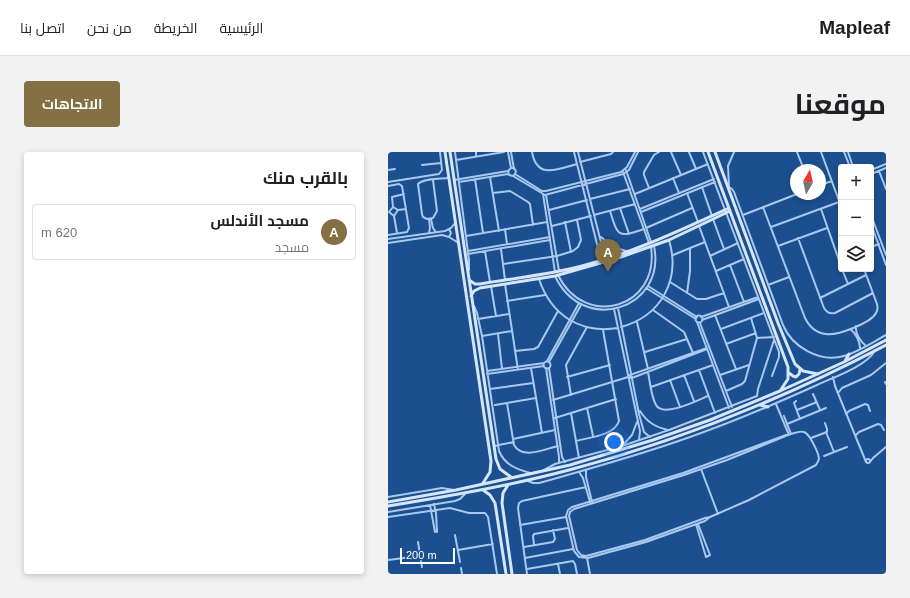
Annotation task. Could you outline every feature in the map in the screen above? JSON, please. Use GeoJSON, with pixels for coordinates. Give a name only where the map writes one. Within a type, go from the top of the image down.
{"type":"FeatureCollection","features":[{"type":"Feature","properties":{"kind":"street"},"geometry":{"type":"LineString","coordinates":[[388,182],[438,175],[442,171],[440,152]]}},
{"type":"Feature","properties":{"kind":"street"},"geometry":{"type":"LineString","coordinates":[[445,152],[457,242],[476,363],[495,468]]}},
{"type":"Feature","properties":{"kind":"street"},"geometry":{"type":"LineString","coordinates":[[450,152],[457,180],[468,273]]}},
{"type":"Feature","properties":{"kind":"street"},"geometry":{"type":"LineString","coordinates":[[455,152],[461,222],[468,251],[468,278],[496,446],[501,456],[508,464],[518,470],[530,473]]}},
{"type":"Feature","properties":{"kind":"street"},"geometry":{"type":"LineString","coordinates":[[456,160],[504,152]]}},
{"type":"Feature","properties":{"kind":"street"},"geometry":{"type":"LineString","coordinates":[[508,152],[510,168],[508,173]]}},
{"type":"Feature","properties":{"kind":"street"},"geometry":{"type":"LineString","coordinates":[[511,152],[516,174],[546,193]]}},
{"type":"Feature","properties":{"kind":"street"},"geometry":{"type":"LineString","coordinates":[[532,152],[535,163],[541,169],[554,170],[577,164]]}},
{"type":"Feature","properties":{"kind":"street"},"geometry":{"type":"LineString","coordinates":[[574,152],[600,235],[605,258]]}},
{"type":"Feature","properties":{"kind":"street"},"geometry":{"type":"LineString","coordinates":[[578,152],[586,183],[591,216],[601,260]]}},
{"type":"Feature","properties":{"kind":"street"},"geometry":{"type":"LineString","coordinates":[[580,162],[611,154],[613,152]]}},
{"type":"Feature","properties":{"kind":"street"},"geometry":{"type":"LineString","coordinates":[[635,152],[625,171],[635,204],[645,228]]}},
{"type":"Feature","properties":{"kind":"street"},"geometry":{"type":"LineString","coordinates":[[457,180],[508,173],[543,194],[625,171],[638,152]]}},
{"type":"Feature","properties":{"kind":"street"},"geometry":{"type":"LineString","coordinates":[[649,188],[644,172],[654,155],[659,152]]}},
{"type":"Feature","properties":{"kind":"street"},"geometry":{"type":"LineString","coordinates":[[671,152],[681,175]]}},
{"type":"Feature","properties":{"kind":"street"},"geometry":{"type":"LineString","coordinates":[[689,152],[696,169]]}},
{"type":"Feature","properties":{"kind":"street"},"geometry":{"type":"LineString","coordinates":[[703,152],[728,210],[788,365],[789,373],[787,380],[780,391]]}},
{"type":"Feature","properties":{"kind":"street"},"geometry":{"type":"LineString","coordinates":[[708,152],[738,243],[779,355],[772,376]]}},
{"type":"Feature","properties":{"kind":"street"},"geometry":{"type":"LineString","coordinates":[[715,152],[780,322],[791,339],[808,352],[819,356],[842,357],[886,335]]}},
{"type":"Feature","properties":{"kind":"street"},"geometry":{"type":"LineString","coordinates":[[729,188],[728,163],[734,152]]}},
{"type":"Feature","properties":{"kind":"street"},"geometry":{"type":"LineString","coordinates":[[797,152],[802,164]]}},
{"type":"Feature","properties":{"kind":"street"},"geometry":{"type":"LineString","coordinates":[[821,152],[838,200]]}},
{"type":"Feature","properties":{"kind":"street"},"geometry":{"type":"LineString","coordinates":[[844,152],[849,164]]}},
{"type":"Feature","properties":{"kind":"street"},"geometry":{"type":"LineString","coordinates":[[848,152],[852,164]]}},
{"type":"Feature","properties":{"kind":"street"},"geometry":{"type":"LineString","coordinates":[[422,165],[441,162]]}},
{"type":"Feature","properties":{"kind":"street"},"geometry":{"type":"LineString","coordinates":[[635,194],[708,164]]}},
{"type":"Feature","properties":{"kind":"street"},"geometry":{"type":"LineString","coordinates":[[874,169],[886,164]]}},
{"type":"Feature","properties":{"kind":"street"},"geometry":{"type":"LineString","coordinates":[[510,168],[514,169]]}},
{"type":"Feature","properties":{"kind":"street"},"geometry":{"type":"LineString","coordinates":[[874,173],[886,168]]}},
{"type":"Feature","properties":{"kind":"street"},"geometry":{"type":"LineString","coordinates":[[388,170],[395,169]]}},
{"type":"Feature","properties":{"kind":"street"},"geometry":{"type":"LineString","coordinates":[[542,191],[556,274],[562,288],[580,304],[595,309],[614,309],[634,300],[647,287],[655,264],[651,245],[635,194],[625,171]]}},
{"type":"Feature","properties":{"kind":"street"},"geometry":{"type":"LineString","coordinates":[[879,171],[886,189]]}},
{"type":"Feature","properties":{"kind":"street"},"geometry":{"type":"LineString","coordinates":[[457,180],[490,177],[508,173]]}},
{"type":"Feature","properties":{"kind":"street"},"geometry":{"type":"LineString","coordinates":[[717,176],[723,174]]}},
{"type":"Feature","properties":{"kind":"street"},"geometry":{"type":"LineString","coordinates":[[490,177],[499,230]]}},
{"type":"Feature","properties":{"kind":"street"},"geometry":{"type":"LineString","coordinates":[[430,219],[423,217],[418,186],[421,182],[448,178]]}},
{"type":"Feature","properties":{"kind":"street"},"geometry":{"type":"LineString","coordinates":[[673,178],[679,193]]}},
{"type":"Feature","properties":{"kind":"street"},"geometry":{"type":"LineString","coordinates":[[640,211],[714,178]]}},
{"type":"Feature","properties":{"kind":"street"},"geometry":{"type":"LineString","coordinates":[[475,179],[484,233]]}},
{"type":"Feature","properties":{"kind":"street"},"geometry":{"type":"LineString","coordinates":[[430,219],[436,214],[437,211],[433,180]]}},
{"type":"Feature","properties":{"kind":"street"},"geometry":{"type":"LineString","coordinates":[[826,183],[832,181]]}},
{"type":"Feature","properties":{"kind":"street"},"geometry":{"type":"LineString","coordinates":[[640,211],[715,182]]}},
{"type":"Feature","properties":{"kind":"street"},"geometry":{"type":"LineString","coordinates":[[388,186],[402,185],[409,229],[407,232],[388,235]]}},
{"type":"Feature","properties":{"kind":"street"},"geometry":{"type":"LineString","coordinates":[[702,187],[724,249]]}},
{"type":"Feature","properties":{"kind":"street"},"geometry":{"type":"LineString","coordinates":[[549,210],[630,189]]}},
{"type":"Feature","properties":{"kind":"street"},"geometry":{"type":"LineString","coordinates":[[493,193],[510,191],[528,202],[530,204],[533,225]]}},
{"type":"Feature","properties":{"kind":"street"},"geometry":{"type":"LineString","coordinates":[[546,193],[559,271]]}},
{"type":"Feature","properties":{"kind":"street"},"geometry":{"type":"LineString","coordinates":[[687,193],[730,308]]}},
{"type":"Feature","properties":{"kind":"street"},"geometry":{"type":"LineString","coordinates":[[397,238],[394,216],[389,212],[393,207],[392,196],[404,194]]}},
{"type":"Feature","properties":{"kind":"street"},"geometry":{"type":"LineString","coordinates":[[743,215],[790,197]]}},
{"type":"Feature","properties":{"kind":"street"},"geometry":{"type":"LineString","coordinates":[[771,227],[838,202]]}},
{"type":"Feature","properties":{"kind":"street"},"geometry":{"type":"LineString","coordinates":[[594,215],[635,204]]}},
{"type":"Feature","properties":{"kind":"street"},"geometry":{"type":"LineString","coordinates":[[393,207],[398,210],[406,209]]}},
{"type":"Feature","properties":{"kind":"street"},"geometry":{"type":"LineString","coordinates":[[763,207],[805,318],[811,327],[821,333],[830,335],[838,334],[874,316],[876,313],[877,304],[865,272]]}},
{"type":"Feature","properties":{"kind":"street"},"geometry":{"type":"LineString","coordinates":[[620,208],[629,234]]}},
{"type":"Feature","properties":{"kind":"street"},"geometry":{"type":"LineString","coordinates":[[610,211],[617,231],[622,234],[629,234],[692,208]]}},
{"type":"Feature","properties":{"kind":"street"},"geometry":{"type":"LineString","coordinates":[[738,209],[743,215],[794,364],[800,370],[818,374]]}},
{"type":"Feature","properties":{"kind":"street"},"geometry":{"type":"LineString","coordinates":[[821,209],[838,257]]}},
{"type":"Feature","properties":{"kind":"street"},"geometry":{"type":"LineString","coordinates":[[394,216],[398,210]]}},
{"type":"Feature","properties":{"kind":"street"},"geometry":{"type":"LineString","coordinates":[[471,298],[474,291],[479,286],[540,277],[599,264],[671,238],[728,210]]}},
{"type":"Feature","properties":{"kind":"street"},"geometry":{"type":"LineString","coordinates":[[552,226],[591,216]]}},
{"type":"Feature","properties":{"kind":"street"},"geometry":{"type":"LineString","coordinates":[[430,219],[436,232]]}},
{"type":"Feature","properties":{"kind":"street"},"geometry":{"type":"LineString","coordinates":[[429,233],[430,219]]}},
{"type":"Feature","properties":{"kind":"street"},"geometry":{"type":"LineString","coordinates":[[503,264],[557,256],[571,252],[578,247],[581,240],[576,220]]}},
{"type":"Feature","properties":{"kind":"street"},"geometry":{"type":"LineString","coordinates":[[388,239],[449,229],[455,223],[461,222]]}},
{"type":"Feature","properties":{"kind":"street"},"geometry":{"type":"LineString","coordinates":[[464,236],[547,222]]}},
{"type":"Feature","properties":{"kind":"street"},"geometry":{"type":"LineString","coordinates":[[565,222],[571,252]]}},
{"type":"Feature","properties":{"kind":"street"},"geometry":{"type":"LineString","coordinates":[[874,223],[886,255]]}},
{"type":"Feature","properties":{"kind":"street"},"geometry":{"type":"LineString","coordinates":[[778,246],[828,228]]}},
{"type":"Feature","properties":{"kind":"street"},"geometry":{"type":"LineString","coordinates":[[449,229],[451,233],[449,237]]}},
{"type":"Feature","properties":{"kind":"street"},"geometry":{"type":"LineString","coordinates":[[505,230],[508,244]]}},
{"type":"Feature","properties":{"kind":"street"},"geometry":{"type":"LineString","coordinates":[[874,233],[886,265]]}},
{"type":"Feature","properties":{"kind":"street"},"geometry":{"type":"LineString","coordinates":[[600,235],[613,247],[627,251]]}},
{"type":"Feature","properties":{"kind":"street"},"geometry":{"type":"LineString","coordinates":[[388,243],[440,236],[449,237],[457,242]]}},
{"type":"Feature","properties":{"kind":"street"},"geometry":{"type":"LineString","coordinates":[[468,251],[501,247],[550,238]]}},
{"type":"Feature","properties":{"kind":"street"},"geometry":{"type":"LineString","coordinates":[[468,254],[501,247],[508,244],[550,238]]}},
{"type":"Feature","properties":{"kind":"street"},"geometry":{"type":"LineString","coordinates":[[621,327],[637,322],[653,310],[663,297],[670,282],[673,269],[671,238]]}},
{"type":"Feature","properties":{"kind":"street"},"geometry":{"type":"LineString","coordinates":[[798,238],[820,298],[826,310],[833,314],[873,293]]}},
{"type":"Feature","properties":{"kind":"street"},"geometry":{"type":"LineString","coordinates":[[673,255],[705,242]]}},
{"type":"Feature","properties":{"kind":"street"},"geometry":{"type":"LineString","coordinates":[[710,256],[738,243]]}},
{"type":"Feature","properties":{"kind":"street"},"geometry":{"type":"LineString","coordinates":[[874,246],[882,243]]}},
{"type":"Feature","properties":{"kind":"street"},"geometry":{"type":"LineString","coordinates":[[556,274],[559,271],[651,245]]}},
{"type":"Feature","properties":{"kind":"street"},"geometry":{"type":"LineString","coordinates":[[556,274],[566,289],[580,301],[597,306],[612,306],[621,304],[634,297],[646,283],[652,266],[651,245]]}},
{"type":"Feature","properties":{"kind":"street"},"geometry":{"type":"LineString","coordinates":[[501,247],[507,301],[518,368]]}},
{"type":"Feature","properties":{"kind":"street"},"geometry":{"type":"LineString","coordinates":[[687,293],[690,271],[690,248]]}},
{"type":"Feature","properties":{"kind":"street"},"geometry":{"type":"LineString","coordinates":[[485,251],[496,316]]}},
{"type":"Feature","properties":{"kind":"street"},"geometry":{"type":"LineString","coordinates":[[600,255],[604,254]]}},
{"type":"Feature","properties":{"kind":"street"},"geometry":{"type":"LineString","coordinates":[[716,271],[744,259]]}},
{"type":"Feature","properties":{"kind":"street"},"geometry":{"type":"LineString","coordinates":[[730,265],[744,302]]}},
{"type":"Feature","properties":{"kind":"street"},"geometry":{"type":"LineString","coordinates":[[843,272],[848,284]]}},
{"type":"Feature","properties":{"kind":"street"},"geometry":{"type":"LineString","coordinates":[[820,298],[866,275]]}},
{"type":"Feature","properties":{"kind":"street"},"geometry":{"type":"LineString","coordinates":[[540,277],[545,295],[558,312],[587,327],[603,330],[618,328]]}},
{"type":"Feature","properties":{"kind":"street"},"geometry":{"type":"LineString","coordinates":[[768,285],[789,277]]}},
{"type":"Feature","properties":{"kind":"street"},"geometry":{"type":"LineString","coordinates":[[468,278],[479,286]]}},
{"type":"Feature","properties":{"kind":"street"},"geometry":{"type":"LineString","coordinates":[[670,282],[701,300],[724,293]]}},
{"type":"Feature","properties":{"kind":"street"},"geometry":{"type":"LineString","coordinates":[[647,287],[697,320],[702,320],[759,298]]}},
{"type":"Feature","properties":{"kind":"street"},"geometry":{"type":"LineString","coordinates":[[507,301],[545,295]]}},
{"type":"Feature","properties":{"kind":"street"},"geometry":{"type":"LineString","coordinates":[[697,320],[701,317],[759,298]]}},
{"type":"Feature","properties":{"kind":"street"},"geometry":{"type":"LineString","coordinates":[[472,304],[476,309],[482,336],[490,389],[496,446],[495,468],[483,484]]}},
{"type":"Feature","properties":{"kind":"street"},"geometry":{"type":"LineString","coordinates":[[565,462],[562,457],[545,366],[580,304]]}},
{"type":"Feature","properties":{"kind":"street"},"geometry":{"type":"LineString","coordinates":[[618,308],[638,410],[644,430],[650,437]]}},
{"type":"Feature","properties":{"kind":"street"},"geometry":{"type":"LineString","coordinates":[[614,309],[640,433],[639,440]]}},
{"type":"Feature","properties":{"kind":"street"},"geometry":{"type":"LineString","coordinates":[[653,310],[684,332],[693,352]]}},
{"type":"Feature","properties":{"kind":"street"},"geometry":{"type":"LineString","coordinates":[[515,351],[534,349],[538,347],[558,312]]}},
{"type":"Feature","properties":{"kind":"street"},"geometry":{"type":"LineString","coordinates":[[721,329],[764,313]]}},
{"type":"Feature","properties":{"kind":"street"},"geometry":{"type":"LineString","coordinates":[[478,319],[509,314]]}},
{"type":"Feature","properties":{"kind":"street"},"geometry":{"type":"LineString","coordinates":[[715,315],[736,369]]}},
{"type":"Feature","properties":{"kind":"street"},"geometry":{"type":"LineString","coordinates":[[726,391],[744,382],[750,365],[757,338],[751,318]]}},
{"type":"Feature","properties":{"kind":"street"},"geometry":{"type":"LineString","coordinates":[[697,320],[713,365],[726,391],[731,407]]}},
{"type":"Feature","properties":{"kind":"street"},"geometry":{"type":"LineString","coordinates":[[697,320],[731,407]]}},
{"type":"Feature","properties":{"kind":"street"},"geometry":{"type":"LineString","coordinates":[[637,322],[656,406],[659,409],[666,411],[708,396]]}},
{"type":"Feature","properties":{"kind":"street"},"geometry":{"type":"LineString","coordinates":[[856,326],[856,331],[860,340],[866,346]]}},
{"type":"Feature","properties":{"kind":"street"},"geometry":{"type":"LineString","coordinates":[[571,395],[566,369],[567,362],[587,327]]}},
{"type":"Feature","properties":{"kind":"street"},"geometry":{"type":"LineString","coordinates":[[850,329],[854,332],[860,348]]}},
{"type":"Feature","properties":{"kind":"street"},"geometry":{"type":"LineString","coordinates":[[576,441],[610,432],[616,428],[619,419],[603,330]]}},
{"type":"Feature","properties":{"kind":"street"},"geometry":{"type":"LineString","coordinates":[[482,336],[512,331]]}},
{"type":"Feature","properties":{"kind":"street"},"geometry":{"type":"LineString","coordinates":[[726,344],[756,333]]}},
{"type":"Feature","properties":{"kind":"street"},"geometry":{"type":"LineString","coordinates":[[498,334],[502,369]]}},
{"type":"Feature","properties":{"kind":"street"},"geometry":{"type":"LineString","coordinates":[[757,338],[774,338]]}},
{"type":"Feature","properties":{"kind":"street"},"geometry":{"type":"LineString","coordinates":[[758,400],[758,389],[774,338]]}},
{"type":"Feature","properties":{"kind":"street"},"geometry":{"type":"LineString","coordinates":[[644,352],[687,339]]}},
{"type":"Feature","properties":{"kind":"street"},"geometry":{"type":"LineString","coordinates":[[388,502],[456,490],[585,461],[685,429],[780,391],[844,362],[886,340]]}},
{"type":"Feature","properties":{"kind":"street"},"geometry":{"type":"LineString","coordinates":[[388,506],[494,488],[610,459],[706,426],[760,405],[820,378],[886,345]]}},
{"type":"Feature","properties":{"kind":"street"},"geometry":{"type":"LineString","coordinates":[[689,355],[693,352],[707,348]]}},
{"type":"Feature","properties":{"kind":"street"},"geometry":{"type":"LineString","coordinates":[[553,400],[632,376],[707,348]]}},
{"type":"Feature","properties":{"kind":"street"},"geometry":{"type":"LineString","coordinates":[[527,480],[532,483],[538,483],[586,470],[686,439],[776,404],[828,380],[866,361],[874,352]]}},
{"type":"Feature","properties":{"kind":"street"},"geometry":{"type":"LineString","coordinates":[[844,362],[849,354]]}},
{"type":"Feature","properties":{"kind":"street"},"geometry":{"type":"LineString","coordinates":[[476,363],[481,362]]}},
{"type":"Feature","properties":{"kind":"street"},"geometry":{"type":"LineString","coordinates":[[487,373],[550,365],[548,362]]}},
{"type":"Feature","properties":{"kind":"street"},"geometry":{"type":"LineString","coordinates":[[838,394],[842,388],[871,375],[886,363]]}},
{"type":"Feature","properties":{"kind":"street"},"geometry":{"type":"LineString","coordinates":[[651,386],[713,365]]}},
{"type":"Feature","properties":{"kind":"street"},"geometry":{"type":"LineString","coordinates":[[719,375],[750,365]]}},
{"type":"Feature","properties":{"kind":"street"},"geometry":{"type":"LineString","coordinates":[[487,373],[502,369],[545,366]]}},
{"type":"Feature","properties":{"kind":"street"},"geometry":{"type":"LineString","coordinates":[[545,366],[553,400],[559,463]]}},
{"type":"Feature","properties":{"kind":"street"},"geometry":{"type":"LineString","coordinates":[[567,377],[610,366]]}},
{"type":"Feature","properties":{"kind":"street"},"geometry":{"type":"LineString","coordinates":[[531,368],[542,433]]}},
{"type":"Feature","properties":{"kind":"street"},"geometry":{"type":"LineString","coordinates":[[699,370],[715,413]]}},
{"type":"Feature","properties":{"kind":"street"},"geometry":{"type":"LineString","coordinates":[[789,373],[796,376],[799,374],[800,370]]}},
{"type":"Feature","properties":{"kind":"street"},"geometry":{"type":"LineString","coordinates":[[684,375],[694,401]]}},
{"type":"Feature","properties":{"kind":"street"},"geometry":{"type":"LineString","coordinates":[[834,377],[835,387],[866,462],[886,447]]}},
{"type":"Feature","properties":{"kind":"street"},"geometry":{"type":"LineString","coordinates":[[670,380],[680,407]]}},
{"type":"Feature","properties":{"kind":"street"},"geometry":{"type":"LineString","coordinates":[[828,380],[835,387],[842,388]]}},
{"type":"Feature","properties":{"kind":"street"},"geometry":{"type":"LineString","coordinates":[[490,389],[533,383]]}},
{"type":"Feature","properties":{"kind":"street"},"geometry":{"type":"LineString","coordinates":[[813,394],[820,410]]}},
{"type":"Feature","properties":{"kind":"street"},"geometry":{"type":"LineString","coordinates":[[544,470],[559,463],[650,437],[757,396]]}},
{"type":"Feature","properties":{"kind":"street"},"geometry":{"type":"LineString","coordinates":[[496,405],[536,398]]}},
{"type":"Feature","properties":{"kind":"street"},"geometry":{"type":"LineString","coordinates":[[555,418],[616,399]]}},
{"type":"Feature","properties":{"kind":"street"},"geometry":{"type":"LineString","coordinates":[[796,401],[794,403],[800,419]]}},
{"type":"Feature","properties":{"kind":"street"},"geometry":{"type":"LineString","coordinates":[[797,410],[817,402]]}},
{"type":"Feature","properties":{"kind":"street"},"geometry":{"type":"LineString","coordinates":[[507,403],[514,441],[517,449],[525,453],[558,446]]}},
{"type":"Feature","properties":{"kind":"street"},"geometry":{"type":"LineString","coordinates":[[776,404],[790,435]]}},
{"type":"Feature","properties":{"kind":"street"},"geometry":{"type":"LineString","coordinates":[[846,414],[866,404],[868,405],[870,411]]}},
{"type":"Feature","properties":{"kind":"street"},"geometry":{"type":"LineString","coordinates":[[760,405],[768,407]]}},
{"type":"Feature","properties":{"kind":"street"},"geometry":{"type":"LineString","coordinates":[[587,408],[593,436]]}},
{"type":"Feature","properties":{"kind":"street"},"geometry":{"type":"LineString","coordinates":[[787,424],[826,408]]}},
{"type":"Feature","properties":{"kind":"street"},"geometry":{"type":"LineString","coordinates":[[638,410],[651,424],[659,428],[669,430]]}},
{"type":"Feature","properties":{"kind":"street"},"geometry":{"type":"LineString","coordinates":[[845,410],[850,411]]}},
{"type":"Feature","properties":{"kind":"street"},"geometry":{"type":"LineString","coordinates":[[572,413],[579,458]]}},
{"type":"Feature","properties":{"kind":"street"},"geometry":{"type":"LineString","coordinates":[[784,416],[790,435]]}},
{"type":"Feature","properties":{"kind":"street"},"geometry":{"type":"LineString","coordinates":[[622,446],[632,434],[637,420]]}},
{"type":"Feature","properties":{"kind":"street"},"geometry":{"type":"LineString","coordinates":[[710,420],[711,424]]}},
{"type":"Feature","properties":{"kind":"street"},"geometry":{"type":"LineString","coordinates":[[705,422],[706,426]]}},
{"type":"Feature","properties":{"kind":"street"},"geometry":{"type":"LineString","coordinates":[[825,423],[827,429],[826,432],[834,452]]}},
{"type":"Feature","properties":{"kind":"street"},"geometry":{"type":"LineString","coordinates":[[855,435],[878,424],[881,425],[884,430]]}},
{"type":"Feature","properties":{"kind":"street"},"geometry":{"type":"LineString","coordinates":[[683,425],[685,429]]}},
{"type":"Feature","properties":{"kind":"street"},"geometry":{"type":"LineString","coordinates":[[496,446],[555,430]]}},
{"type":"Feature","properties":{"kind":"street"},"geometry":{"type":"LineString","coordinates":[[683,474],[701,469],[790,435],[804,432],[811,438],[818,458],[816,465],[759,495],[683,528]]}},
{"type":"Feature","properties":{"kind":"street"},"geometry":{"type":"LineString","coordinates":[[811,438],[826,432]]}},
{"type":"Feature","properties":{"kind":"street"},"geometry":{"type":"LineString","coordinates":[[854,432],[859,432]]}},
{"type":"Feature","properties":{"kind":"street"},"geometry":{"type":"LineString","coordinates":[[824,456],[847,447]]}},
{"type":"Feature","properties":{"kind":"street"},"geometry":{"type":"LineString","coordinates":[[864,456],[869,460]]}},
{"type":"Feature","properties":{"kind":"street"},"geometry":{"type":"LineString","coordinates":[[710,517],[697,524],[646,541],[587,558],[578,556],[573,550],[566,517],[570,508],[660,482],[727,459]]}},
{"type":"Feature","properties":{"kind":"street"},"geometry":{"type":"LineString","coordinates":[[495,468],[503,471],[511,477]]}},
{"type":"Feature","properties":{"kind":"street"},"geometry":{"type":"LineString","coordinates":[[701,469],[718,514]]}},
{"type":"Feature","properties":{"kind":"street"},"geometry":{"type":"LineString","coordinates":[[586,470],[584,476],[590,503]]}},
{"type":"Feature","properties":{"kind":"street"},"geometry":{"type":"LineString","coordinates":[[579,472],[584,476]]}},
{"type":"Feature","properties":{"kind":"street"},"geometry":{"type":"LineString","coordinates":[[499,480],[498,483],[500,486]]}},
{"type":"Feature","properties":{"kind":"street"},"geometry":{"type":"LineString","coordinates":[[493,481],[494,488]]}},
{"type":"Feature","properties":{"kind":"street"},"geometry":{"type":"LineString","coordinates":[[586,483],[590,503]]}},
{"type":"Feature","properties":{"kind":"street"},"geometry":{"type":"LineString","coordinates":[[506,574],[496,507],[497,498],[508,485]]}},
{"type":"Feature","properties":{"kind":"street"},"geometry":{"type":"LineString","coordinates":[[527,574],[518,506],[522,501],[586,487]]}},
{"type":"Feature","properties":{"kind":"street"},"geometry":{"type":"LineString","coordinates":[[388,497],[442,488],[456,490]]}},
{"type":"Feature","properties":{"kind":"street"},"geometry":{"type":"LineString","coordinates":[[483,490],[497,498],[502,506],[512,574]]}},
{"type":"Feature","properties":{"kind":"street"},"geometry":{"type":"LineString","coordinates":[[388,512],[457,500],[466,493]]}},
{"type":"Feature","properties":{"kind":"street"},"geometry":{"type":"LineString","coordinates":[[590,503],[573,509],[570,512],[569,518],[577,551],[584,556],[598,554]]}},
{"type":"Feature","properties":{"kind":"street"},"geometry":{"type":"LineString","coordinates":[[430,505],[431,516],[436,532],[436,510],[434,504]]}},
{"type":"Feature","properties":{"kind":"street"},"geometry":{"type":"LineString","coordinates":[[388,517],[452,508],[469,513],[486,514],[488,517],[493,544],[497,574]]}},
{"type":"Feature","properties":{"kind":"street"},"geometry":{"type":"LineString","coordinates":[[431,516],[436,515]]}},
{"type":"Feature","properties":{"kind":"street"},"geometry":{"type":"LineString","coordinates":[[520,525],[566,517]]}},
{"type":"Feature","properties":{"kind":"street"},"geometry":{"type":"LineString","coordinates":[[697,524],[710,555],[708,557],[706,557],[697,524]]}},
{"type":"Feature","properties":{"kind":"street"},"geometry":{"type":"LineString","coordinates":[[534,545],[534,534],[568,528]]}},
{"type":"Feature","properties":{"kind":"street"},"geometry":{"type":"LineString","coordinates":[[524,547],[554,542],[555,538],[553,530]]}},
{"type":"Feature","properties":{"kind":"street"},"geometry":{"type":"LineString","coordinates":[[455,535],[460,562]]}},
{"type":"Feature","properties":{"kind":"street"},"geometry":{"type":"LineString","coordinates":[[418,542],[422,567]]}},
{"type":"Feature","properties":{"kind":"street"},"geometry":{"type":"LineString","coordinates":[[458,550],[493,544]]}},
{"type":"Feature","properties":{"kind":"street"},"geometry":{"type":"LineString","coordinates":[[525,558],[573,550]]}},
{"type":"Feature","properties":{"kind":"street"},"geometry":{"type":"LineString","coordinates":[[388,560],[420,556]]}},
{"type":"Feature","properties":{"kind":"street"},"geometry":{"type":"LineString","coordinates":[[587,558],[590,574]]}},
{"type":"Feature","properties":{"kind":"street"},"geometry":{"type":"LineString","coordinates":[[527,569],[574,562],[577,574]]}},
{"type":"Feature","properties":{"kind":"street"},"geometry":{"type":"LineString","coordinates":[[558,564],[560,574]]}},
{"type":"Feature","properties":{"kind":"street"},"geometry":{"type":"LineString","coordinates":[[461,568],[462,574]]}},
{"type":"Feature","properties":{"kind":"place","name":"مسجد الأندلس"},"geometry":{"type":"Point","coordinates":[608,272]}}]}
